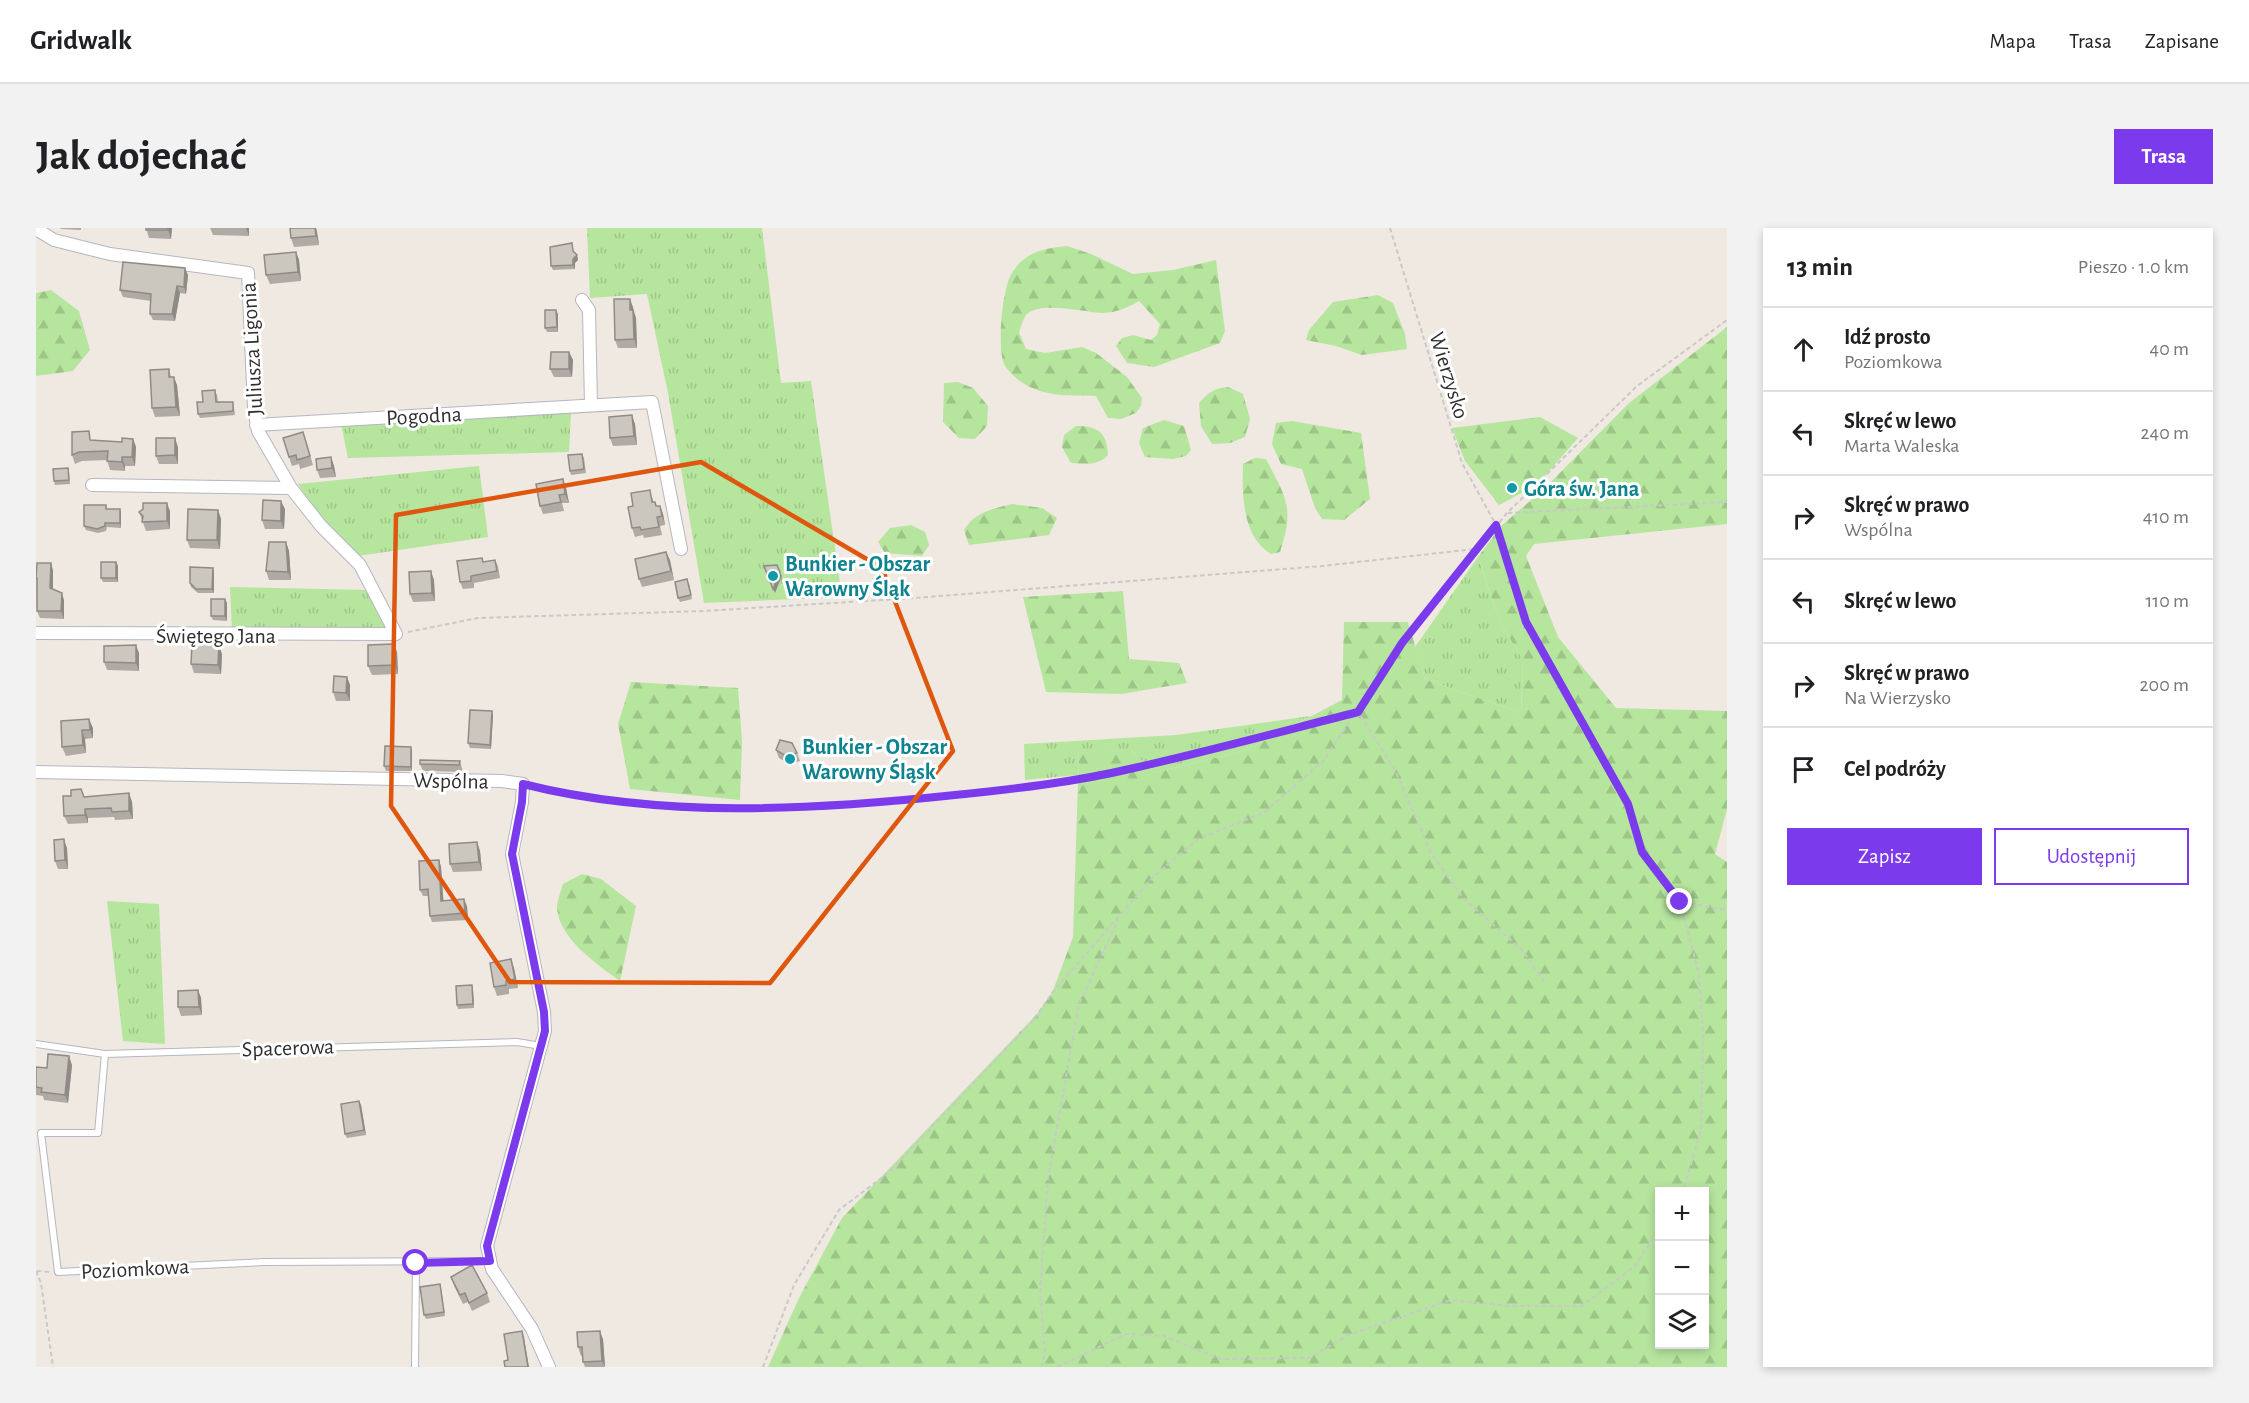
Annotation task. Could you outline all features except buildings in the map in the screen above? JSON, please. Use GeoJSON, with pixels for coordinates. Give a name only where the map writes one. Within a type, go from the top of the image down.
{"type":"FeatureCollection","features":[{"type":"Feature","properties":{"kind":"street","name":"Juliusza Ligonia"},"geometry":{"type":"LineString","coordinates":[[36,229],[54,240],[110,254],[248,273],[256,425],[271,456],[291,488],[321,526],[360,566],[396,634]]}},
{"type":"Feature","properties":{"kind":"street"},"geometry":{"type":"LineString","coordinates":[[582,300],[589,310],[591,405]]}},
{"type":"Feature","properties":{"kind":"street","name":"Pogodna"},"geometry":{"type":"LineString","coordinates":[[256,425],[652,402],[681,549]]}},
{"type":"Feature","properties":{"kind":"street"},"geometry":{"type":"LineString","coordinates":[[92,485],[291,488]]}},
{"type":"Feature","properties":{"kind":"street","name":"Świętego Jana"},"geometry":{"type":"LineString","coordinates":[[36,633],[396,634]]}},
{"type":"Feature","properties":{"kind":"street","name":"Wspólna"},"geometry":{"type":"LineString","coordinates":[[36,772],[478,780],[523,784]]}},
{"type":"Feature","properties":{"kind":"street"},"geometry":{"type":"LineString","coordinates":[[523,784],[522,802],[512,854],[544,1012],[545,1031],[487,1246],[492,1269],[532,1329],[549,1367]]}},
{"type":"Feature","properties":{"kind":"lane","name":"Spacerowa"},"geometry":{"type":"LineString","coordinates":[[36,1044],[105,1053],[506,1042],[541,1046]]}},
{"type":"Feature","properties":{"kind":"lane","name":"Poziomkowa"},"geometry":{"type":"LineString","coordinates":[[105,1053],[98,1133],[40,1133],[58,1272],[264,1262],[490,1261]]}},
{"type":"Feature","properties":{"kind":"lane"},"geometry":{"type":"LineString","coordinates":[[415,1367],[416,1263]]}},
{"type":"Feature","properties":{"kind":"path","name":"Wierzysko"},"geometry":{"type":"LineString","coordinates":[[1390,228],[1462,463],[1496,525],[1526,622],[1628,804],[1642,852],[1680,902]]}},
{"type":"Feature","properties":{"kind":"path"},"geometry":{"type":"LineString","coordinates":[[763,1367],[794,1285],[839,1210],[888,1173],[1025,1029],[1052,993],[1154,876],[1198,839],[1265,812],[1324,760],[1402,643],[1496,525],[1637,386],[1727,320]]}},
{"type":"Feature","properties":{"kind":"path"},"geometry":{"type":"LineString","coordinates":[[1507,513],[1727,502]]}},
{"type":"Feature","properties":{"kind":"path"},"geometry":{"type":"LineString","coordinates":[[396,634],[478,618],[704,611],[914,598],[1322,566],[1476,549]]}},
{"type":"Feature","properties":{"kind":"path"},"geometry":{"type":"LineString","coordinates":[[523,784],[578,798],[677,804],[747,808],[869,804],[1034,786],[1132,769],[1358,712]]}},
{"type":"Feature","properties":{"kind":"path"},"geometry":{"type":"LineString","coordinates":[[1358,712],[1395,770],[1431,853],[1463,898],[1522,950],[1544,981]]}},
{"type":"Feature","properties":{"kind":"path"},"geometry":{"type":"LineString","coordinates":[[1684,1187],[1701,1130],[1703,1037],[1699,974],[1680,902],[1727,910]]}},
{"type":"Feature","properties":{"kind":"path"},"geometry":{"type":"LineString","coordinates":[[1042,1367],[1045,1352],[1040,1293],[1048,1178],[1079,1004],[1119,917]]}},
{"type":"Feature","properties":{"kind":"path"},"geometry":{"type":"LineString","coordinates":[[1057,1367],[1126,1334],[1164,1336],[1220,1359],[1310,1358],[1348,1335],[1451,1300],[1508,1306],[1582,1306],[1635,1266],[1655,1234]]}},
{"type":"Feature","properties":{"kind":"path"},"geometry":{"type":"LineString","coordinates":[[36,1271],[41,1283],[53,1367]]}},
{"type":"Feature","properties":{"kind":"highlighted area"},"geometry":{"type":"Polygon","coordinates":[[[701,462],[882,568],[953,751],[770,983],[510,982],[391,806],[396,515],[701,462]]]}},
{"type":"Feature","properties":{"kind":"green space"},"geometry":{"type":"Polygon","coordinates":[[[587,228],[762,228],[781,383],[811,381],[842,597],[704,603],[668,393],[647,294],[590,298],[587,228]]]}},
{"type":"Feature","properties":{"kind":"green space"},"geometry":{"type":"Polygon","coordinates":[[[1067,246],[1091,254],[1133,274],[1173,270],[1216,260],[1225,331],[1220,343],[1154,367],[1127,363],[1116,346],[1122,338],[1133,335],[1151,340],[1157,335],[1160,324],[1139,301],[1122,309],[1104,313],[1042,308],[1026,315],[1019,332],[1026,349],[1045,353],[1082,347],[1096,353],[1127,377],[1142,398],[1141,406],[1136,413],[1121,419],[1108,418],[1096,396],[1054,394],[1035,389],[1016,378],[1004,364],[1001,345],[1002,318],[1008,281],[1012,273],[1023,260],[1036,252],[1067,246]]]}},
{"type":"Feature","properties":{"kind":"green space"},"geometry":{"type":"Polygon","coordinates":[[[51,290],[79,311],[90,350],[73,371],[36,376],[36,293],[51,290]]]}},
{"type":"Feature","properties":{"kind":"green space"},"geometry":{"type":"Polygon","coordinates":[[[1378,295],[1393,303],[1405,334],[1407,349],[1362,355],[1336,346],[1306,340],[1309,330],[1333,302],[1378,295]]]}},
{"type":"Feature","properties":{"kind":"green space"},"geometry":{"type":"Polygon","coordinates":[[[1727,327],[1727,524],[1534,544],[1526,556],[1558,637],[1616,708],[1727,711],[1727,809],[1715,854],[1727,862],[1727,1367],[768,1367],[799,1298],[842,1218],[1036,1015],[1052,993],[1073,937],[1079,751],[1131,750],[1154,773],[1247,750],[1342,700],[1344,622],[1408,622],[1425,679],[1521,713],[1523,660],[1500,622],[1478,557],[1502,525],[1544,489],[1629,403],[1727,327]]]}},
{"type":"Feature","properties":{"kind":"green space"},"geometry":{"type":"Polygon","coordinates":[[[958,382],[973,388],[988,406],[987,426],[975,439],[959,438],[943,422],[944,383],[958,382]]]}},
{"type":"Feature","properties":{"kind":"green space"},"geometry":{"type":"Polygon","coordinates":[[[1228,387],[1243,394],[1250,419],[1245,437],[1230,443],[1212,444],[1201,426],[1199,403],[1212,392],[1228,387]]]}},
{"type":"Feature","properties":{"kind":"green space"},"geometry":{"type":"Polygon","coordinates":[[[571,413],[569,452],[348,458],[341,424],[571,413]]]}},
{"type":"Feature","properties":{"kind":"green space"},"geometry":{"type":"Polygon","coordinates":[[[1540,417],[1578,438],[1537,485],[1499,505],[1465,461],[1452,428],[1540,417]]]}},
{"type":"Feature","properties":{"kind":"green space"},"geometry":{"type":"Polygon","coordinates":[[[1164,420],[1184,426],[1191,450],[1186,456],[1173,459],[1145,457],[1139,443],[1143,428],[1164,420]]]}},
{"type":"Feature","properties":{"kind":"green space"},"geometry":{"type":"Polygon","coordinates":[[[1292,421],[1361,433],[1370,499],[1344,520],[1322,519],[1315,508],[1302,469],[1281,464],[1272,444],[1276,423],[1292,421]]]}},
{"type":"Feature","properties":{"kind":"green space"},"geometry":{"type":"Polygon","coordinates":[[[1076,426],[1091,427],[1104,436],[1108,455],[1104,459],[1096,463],[1071,463],[1062,447],[1064,435],[1076,426]]]}},
{"type":"Feature","properties":{"kind":"green space"},"geometry":{"type":"Polygon","coordinates":[[[1255,458],[1266,459],[1286,503],[1285,537],[1280,552],[1271,554],[1254,537],[1246,514],[1243,464],[1255,458]]]}},
{"type":"Feature","properties":{"kind":"green space"},"geometry":{"type":"Polygon","coordinates":[[[479,466],[488,537],[358,556],[325,525],[298,484],[479,466]]]}},
{"type":"Feature","properties":{"kind":"green space"},"geometry":{"type":"Polygon","coordinates":[[[1012,504],[1042,508],[1057,518],[1049,535],[969,545],[964,530],[973,519],[985,512],[1012,504]]]}},
{"type":"Feature","properties":{"kind":"green space"},"geometry":{"type":"Polygon","coordinates":[[[911,525],[925,532],[929,545],[922,556],[885,553],[878,542],[890,528],[911,525]]]}},
{"type":"Feature","properties":{"kind":"green space"},"geometry":{"type":"Polygon","coordinates":[[[1478,557],[1500,622],[1523,660],[1521,713],[1425,679],[1415,647],[1478,557]]]}},
{"type":"Feature","properties":{"kind":"green space"},"geometry":{"type":"Polygon","coordinates":[[[230,587],[368,590],[388,628],[232,631],[230,587]]]}},
{"type":"Feature","properties":{"kind":"green space"},"geometry":{"type":"Polygon","coordinates":[[[1123,591],[1129,659],[1179,663],[1187,683],[1121,694],[1046,692],[1023,597],[1123,591]]]}},
{"type":"Feature","properties":{"kind":"green space"},"geometry":{"type":"Polygon","coordinates":[[[631,682],[738,688],[742,741],[740,800],[630,789],[618,724],[631,682]]]}},
{"type":"Feature","properties":{"kind":"green space"},"geometry":{"type":"Polygon","coordinates":[[[1311,716],[1247,750],[1154,773],[1131,750],[1079,752],[1078,775],[1025,780],[1024,744],[1176,735],[1311,716]]]}},
{"type":"Feature","properties":{"kind":"green space"},"geometry":{"type":"Polygon","coordinates":[[[582,874],[601,879],[636,906],[620,981],[572,941],[560,920],[557,905],[563,884],[582,874]]]}},
{"type":"Feature","properties":{"kind":"green space"},"geometry":{"type":"Polygon","coordinates":[[[107,901],[159,904],[165,1044],[123,1041],[107,901]]]}},
{"type":"Feature","properties":{"kind":"place","name":"Góra św. Jana"},"geometry":{"type":"Point","coordinates":[1512,488]}},
{"type":"Feature","properties":{"kind":"place","name":"Bunkier - Obszar Warowny Śląk"},"geometry":{"type":"Point","coordinates":[773,576]}},
{"type":"Feature","properties":{"kind":"place","name":"Bunkier - Obszar Warowny Śląsk"},"geometry":{"type":"Point","coordinates":[790,759]}},
{"type":"Feature","properties":{"kind":"route"},"geometry":{"type":"LineString","coordinates":[[416,1263],[490,1261],[487,1246],[545,1031],[544,1012],[512,854],[522,802],[523,784],[578,798],[677,804],[747,808],[869,804],[1034,786],[1132,769],[1358,712],[1402,643],[1496,525],[1526,622],[1628,804],[1642,852],[1680,902]]}}]}
